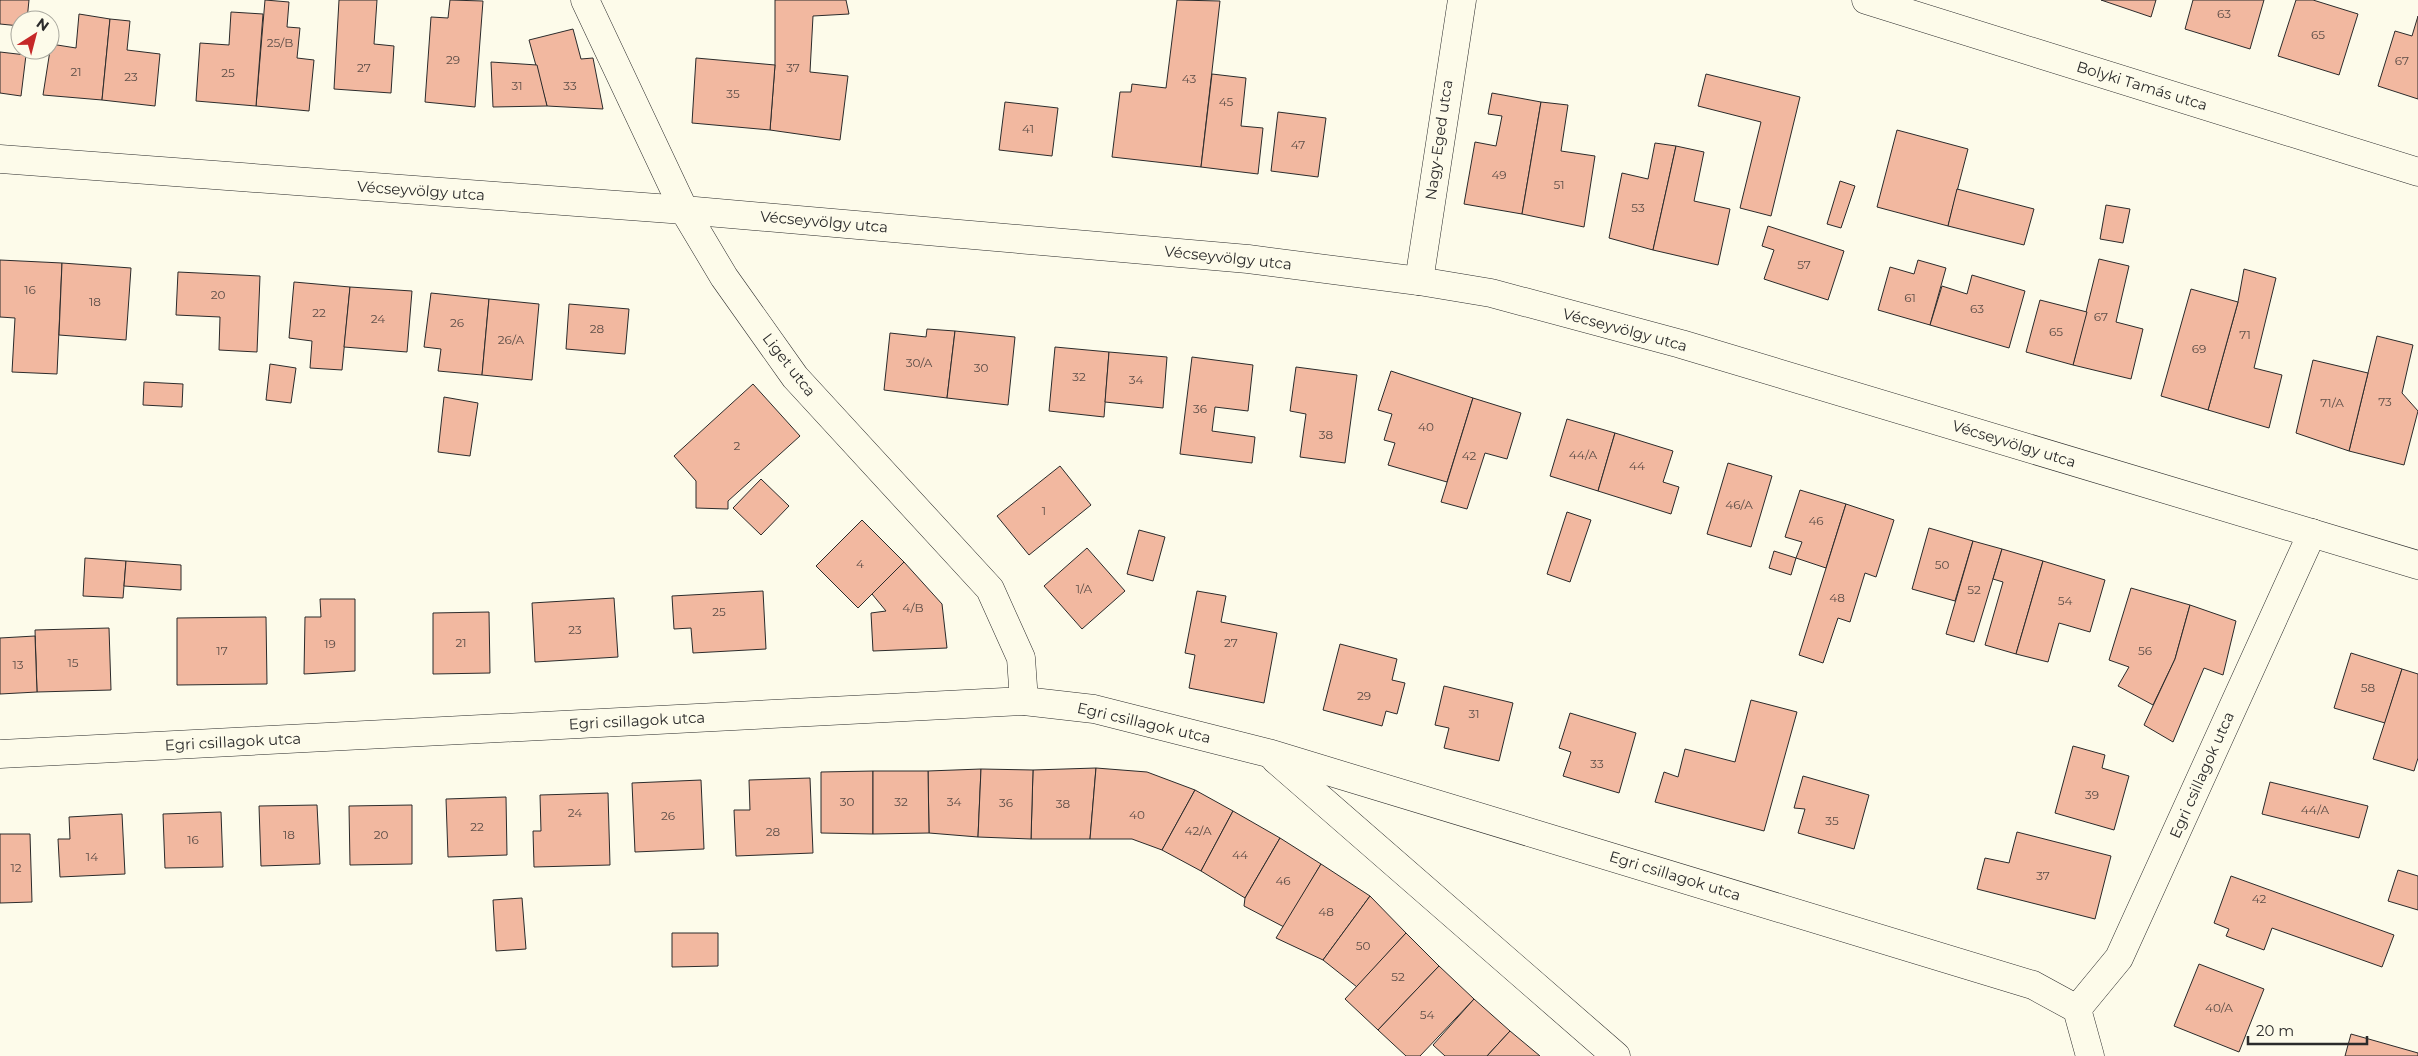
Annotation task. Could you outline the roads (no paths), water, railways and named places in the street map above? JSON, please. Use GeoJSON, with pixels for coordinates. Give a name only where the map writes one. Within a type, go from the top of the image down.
{"type":"FeatureCollection","features":[{"type":"Feature","properties":{"kind":"street","name":"Liget utca"},"geometry":{"type":"LineString","coordinates":[[584,0],[684,210],[724,277],[795,377],[990,590],[1021,658],[1024,701]]}},
{"type":"Feature","properties":{"kind":"street","name":"Nagy-Eged utca"},"geometry":{"type":"LineString","coordinates":[[1419,280],[1462,0]]}},
{"type":"Feature","properties":{"kind":"street","name":"Bolyki Tamás utca"},"geometry":{"type":"LineString","coordinates":[[1866,0],[2418,172]]}},
{"type":"Feature","properties":{"kind":"street","name":"Vécseyvölgy utca"},"geometry":{"type":"LineString","coordinates":[[0,159],[684,210],[1248,259],[1419,280],[1491,293],[1681,344],[2418,565]]}},
{"type":"Feature","properties":{"kind":"street","name":"Egri csillagok utca"},"geometry":{"type":"LineString","coordinates":[[0,754],[1024,701],[1094,709],[1268,753],[2033,985],[2077,1009],[2119,958],[2312,533]]}},
{"type":"Feature","properties":{"kind":"street","name":"Egri csillagok utca"},"geometry":{"type":"LineString","coordinates":[[1268,753],[1616,1056]]}},
{"type":"Feature","properties":{"kind":"street"},"geometry":{"type":"LineString","coordinates":[[2077,1009],[2090,1056]]}}]}
